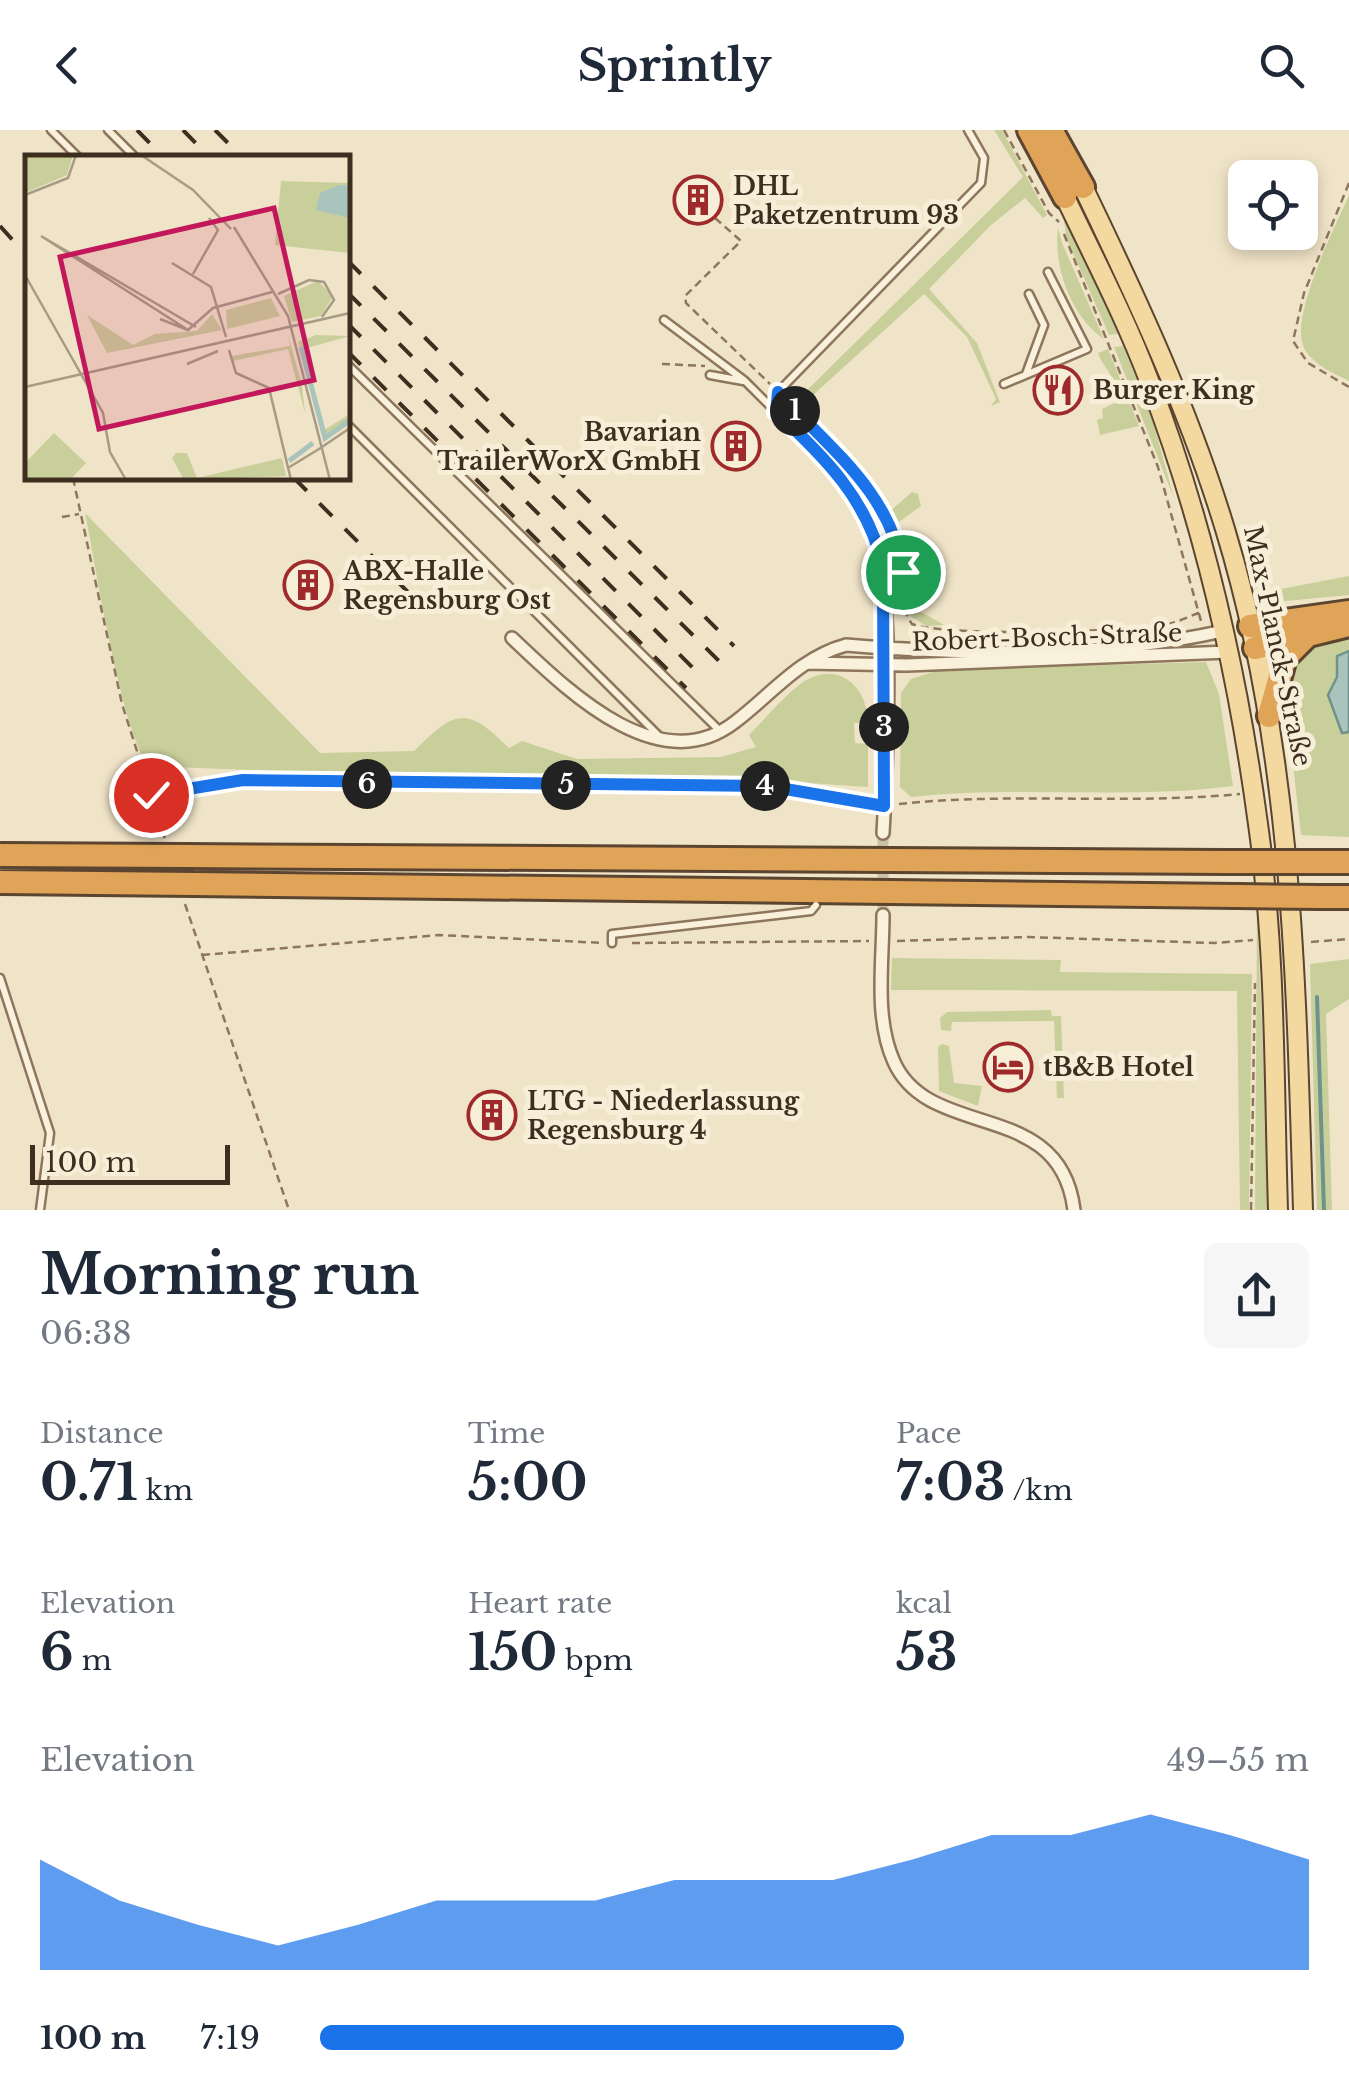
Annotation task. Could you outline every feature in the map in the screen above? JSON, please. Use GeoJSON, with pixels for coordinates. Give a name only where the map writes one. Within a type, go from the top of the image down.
{"type":"FeatureCollection","features":[{"type":"Feature","properties":{"kind":"highway","name":"Max-Planck-Straße"},"geometry":{"type":"LineString","coordinates":[[1029,130],[1074,192]]}},
{"type":"Feature","properties":{"kind":"highway","name":"Max-Planck-Straße"},"geometry":{"type":"LineString","coordinates":[[1051,130],[1074,192]]}},
{"type":"Feature","properties":{"kind":"highway"},"geometry":{"type":"LineString","coordinates":[[1252,637],[1349,612]]}},
{"type":"Feature","properties":{"kind":"highway"},"geometry":{"type":"LineString","coordinates":[[1252,637],[1306,637],[1349,625]]}},
{"type":"Feature","properties":{"kind":"highway"},"geometry":{"type":"LineString","coordinates":[[1269,716],[1286,658],[1306,637]]}},
{"type":"Feature","properties":{"kind":"highway"},"geometry":{"type":"LineString","coordinates":[[0,855],[1349,862]]}},
{"type":"Feature","properties":{"kind":"highway"},"geometry":{"type":"LineString","coordinates":[[0,882],[189,892],[1349,897]]}},
{"type":"Feature","properties":{"kind":"main road","name":"Max-Planck-Straße"},"geometry":{"type":"LineString","coordinates":[[1074,192],[1152,386],[1228,652],[1263,876],[1270,961],[1278,1210]]}},
{"type":"Feature","properties":{"kind":"main road","name":"Max-Planck-Straße"},"geometry":{"type":"LineString","coordinates":[[1074,192],[1147,320],[1196,439],[1252,637],[1284,818],[1295,944],[1302,1210]]}},
{"type":"Feature","properties":{"kind":"main road"},"geometry":{"type":"LineString","coordinates":[[1223,631],[1252,637]]}},
{"type":"Feature","properties":{"kind":"main road"},"geometry":{"type":"LineString","coordinates":[[1228,652],[1252,637]]}},
{"type":"Feature","properties":{"kind":"street","name":"Robert-Bosch-Straße"},"geometry":{"type":"LineString","coordinates":[[776,412],[846,485],[866,514],[883,568],[884,656]]}},
{"type":"Feature","properties":{"kind":"street","name":"Robert-Bosch-Straße"},"geometry":{"type":"LineString","coordinates":[[884,656],[1138,646],[1223,631]]}},
{"type":"Feature","properties":{"kind":"street","name":"Robert-Bosch-Straße"},"geometry":{"type":"LineString","coordinates":[[512,638],[605,716],[664,740],[695,740],[721,732],[807,662],[822,652],[846,645],[884,656],[1228,652]]}},
{"type":"Feature","properties":{"kind":"street"},"geometry":{"type":"LineString","coordinates":[[883,833],[884,656]]}},
{"type":"Feature","properties":{"kind":"street"},"geometry":{"type":"LineString","coordinates":[[883,915],[883,1023],[895,1066],[922,1096],[1037,1143],[1063,1172],[1074,1210]]}},
{"type":"Feature","properties":{"kind":"lane"},"geometry":{"type":"LineString","coordinates":[[51,130],[76,155]]}},
{"type":"Feature","properties":{"kind":"lane"},"geometry":{"type":"LineString","coordinates":[[108,130],[133,155]]}},
{"type":"Feature","properties":{"kind":"lane"},"geometry":{"type":"LineString","coordinates":[[776,412],[778,392],[981,183],[984,158],[968,130]]}},
{"type":"Feature","properties":{"kind":"lane"},"geometry":{"type":"LineString","coordinates":[[1004,384],[1087,349],[1048,272]]}},
{"type":"Feature","properties":{"kind":"lane"},"geometry":{"type":"LineString","coordinates":[[1026,374],[1044,325],[1029,294]]}},
{"type":"Feature","properties":{"kind":"lane"},"geometry":{"type":"LineString","coordinates":[[664,320],[745,381],[776,412]]}},
{"type":"Feature","properties":{"kind":"lane"},"geometry":{"type":"LineString","coordinates":[[350,367],[721,732]]}},
{"type":"Feature","properties":{"kind":"lane"},"geometry":{"type":"LineString","coordinates":[[710,375],[745,381]]}},
{"type":"Feature","properties":{"kind":"lane"},"geometry":{"type":"LineString","coordinates":[[350,427],[664,740]]}},
{"type":"Feature","properties":{"kind":"lane"},"geometry":{"type":"LineString","coordinates":[[612,943],[612,934],[811,911],[816,905]]}},
{"type":"Feature","properties":{"kind":"lane"},"geometry":{"type":"LineString","coordinates":[[0,978],[50,1134],[40,1210]]}},
{"type":"Feature","properties":{"kind":"path"},"geometry":{"type":"LineString","coordinates":[[1349,183],[1304,293],[1293,341],[1308,363],[1349,387]]}},
{"type":"Feature","properties":{"kind":"path"},"geometry":{"type":"LineString","coordinates":[[715,218],[741,240],[685,296],[686,303],[810,427]]}},
{"type":"Feature","properties":{"kind":"path"},"geometry":{"type":"LineString","coordinates":[[662,364],[708,366],[730,344]]}},
{"type":"Feature","properties":{"kind":"path"},"geometry":{"type":"LineString","coordinates":[[834,450],[870,490],[891,526],[901,556],[905,611],[912,624],[968,629],[1124,629],[1167,624],[1199,612]]}},
{"type":"Feature","properties":{"kind":"path"},"geometry":{"type":"LineString","coordinates":[[73,480],[122,704],[165,840]]}},
{"type":"Feature","properties":{"kind":"path"},"geometry":{"type":"LineString","coordinates":[[62,517],[80,514]]}},
{"type":"Feature","properties":{"kind":"path"},"geometry":{"type":"LineString","coordinates":[[151,795],[243,780],[768,786],[884,806],[973,796],[1124,801],[1241,794]]}},
{"type":"Feature","properties":{"kind":"path"},"geometry":{"type":"LineString","coordinates":[[189,892],[202,955],[289,1210]]}},
{"type":"Feature","properties":{"kind":"path"},"geometry":{"type":"LineString","coordinates":[[202,955],[439,935],[612,943],[1028,938],[1214,944],[1255,939]]}},
{"type":"Feature","properties":{"kind":"path"},"geometry":{"type":"LineString","coordinates":[[1295,944],[1349,939]]}},
{"type":"Feature","properties":{"kind":"green space"},"geometry":{"type":"Polygon","coordinates":[[[994,130],[1002,130],[1047,215],[1043,218],[1025,198],[991,225],[929,289],[977,343],[1000,402],[991,406],[996,399],[967,337],[924,294],[799,408],[795,402],[1023,177],[994,130]]]}},
{"type":"Feature","properties":{"kind":"green space"},"geometry":{"type":"Polygon","coordinates":[[[1349,195],[1349,381],[1313,360],[1301,336],[1302,317],[1315,273],[1349,195]]]}},
{"type":"Feature","properties":{"kind":"green space"},"geometry":{"type":"Polygon","coordinates":[[[1063,210],[1118,334],[1109,335],[1066,237],[1063,210]]]}},
{"type":"Feature","properties":{"kind":"green space"},"geometry":{"type":"Polygon","coordinates":[[[1058,228],[1104,339],[1082,318],[1067,290],[1058,258],[1058,228]]]}},
{"type":"Feature","properties":{"kind":"green space"},"geometry":{"type":"Polygon","coordinates":[[[1123,346],[1151,414],[1174,498],[1114,347],[1123,346]]]}},
{"type":"Feature","properties":{"kind":"green space"},"geometry":{"type":"Polygon","coordinates":[[[1108,349],[1139,426],[1100,435],[1097,420],[1103,418],[1102,409],[1115,403],[1116,395],[1114,381],[1098,353],[1108,349]]]}},
{"type":"Feature","properties":{"kind":"green space"},"geometry":{"type":"Polygon","coordinates":[[[912,492],[918,494],[921,506],[899,522],[918,610],[944,625],[926,626],[909,615],[904,561],[888,513],[912,492]]]}},
{"type":"Feature","properties":{"kind":"green space"},"geometry":{"type":"Polygon","coordinates":[[[85,513],[320,753],[414,751],[440,727],[461,718],[482,725],[509,748],[522,741],[577,759],[721,757],[756,747],[749,735],[799,685],[824,674],[846,679],[862,696],[868,722],[854,723],[855,743],[868,744],[868,787],[747,779],[434,777],[149,766],[139,749],[120,686],[85,513]]]}},
{"type":"Feature","properties":{"kind":"green space"},"geometry":{"type":"Polygon","coordinates":[[[1349,576],[1349,595],[1266,603],[1270,591],[1349,576]]]}},
{"type":"Feature","properties":{"kind":"green space"},"geometry":{"type":"Polygon","coordinates":[[[1349,632],[1349,837],[1301,835],[1283,678],[1305,647],[1349,632]]]}},
{"type":"Feature","properties":{"kind":"green space"},"geometry":{"type":"Polygon","coordinates":[[[1206,662],[1219,694],[1233,786],[1153,792],[992,792],[911,797],[900,787],[901,693],[911,679],[939,670],[1206,662]]]}},
{"type":"Feature","properties":{"kind":"green space"},"geometry":{"type":"Polygon","coordinates":[[[1257,910],[1270,1210],[1255,1210],[1257,910]]]}},
{"type":"Feature","properties":{"kind":"green space"},"geometry":{"type":"Polygon","coordinates":[[[892,958],[1061,960],[1060,972],[1252,974],[1249,1210],[1240,1210],[1237,991],[891,990],[892,958]]]}},
{"type":"Feature","properties":{"kind":"green space"},"geometry":{"type":"Polygon","coordinates":[[[1349,959],[1349,999],[1326,1014],[1332,1210],[1317,1210],[1310,964],[1349,959]]]}},
{"type":"Feature","properties":{"kind":"green space"},"geometry":{"type":"Polygon","coordinates":[[[1051,1010],[1052,1016],[1061,1016],[1064,1098],[1057,1098],[1054,1021],[952,1022],[951,1031],[941,1030],[940,1018],[947,1012],[1051,1010]]]}},
{"type":"Feature","properties":{"kind":"green space"},"geometry":{"type":"Polygon","coordinates":[[[949,1046],[954,1083],[982,1086],[978,1106],[939,1091],[938,1047],[949,1046]]]}},
{"type":"Feature","properties":{"kind":"water"},"geometry":{"type":"Polygon","coordinates":[[[1349,651],[1349,732],[1342,733],[1328,695],[1337,677],[1337,656],[1349,651]]]}},
{"type":"Feature","properties":{"kind":"waterway"},"geometry":{"type":"LineString","coordinates":[[1317,997],[1324,1210]]}},
{"type":"Feature","properties":{"kind":"tunnel"},"geometry":{"type":"LineString","coordinates":[[883,833],[883,915]]}},
{"type":"Feature","properties":{"kind":"railway"},"geometry":{"type":"LineString","coordinates":[[137,130],[161,155]]}},
{"type":"Feature","properties":{"kind":"railway"},"geometry":{"type":"LineString","coordinates":[[183,130],[207,155]]}},
{"type":"Feature","properties":{"kind":"railway"},"geometry":{"type":"LineString","coordinates":[[215,130],[240,155]]}},
{"type":"Feature","properties":{"kind":"railway"},"geometry":{"type":"LineString","coordinates":[[0,226],[25,254]]}},
{"type":"Feature","properties":{"kind":"railway"},"geometry":{"type":"LineString","coordinates":[[350,263],[734,646]]}},
{"type":"Feature","properties":{"kind":"railway"},"geometry":{"type":"LineString","coordinates":[[350,295],[719,661]]}},
{"type":"Feature","properties":{"kind":"railway"},"geometry":{"type":"LineString","coordinates":[[350,326],[701,676]]}},
{"type":"Feature","properties":{"kind":"railway"},"geometry":{"type":"LineString","coordinates":[[350,354],[686,688]]}},
{"type":"Feature","properties":{"kind":"railway"},"geometry":{"type":"LineString","coordinates":[[296,480],[417,601]]}},
{"type":"Feature","properties":{"kind":"place","name":"DHL Paketzentrum 93"},"geometry":{"type":"Point","coordinates":[698,200]}},
{"type":"Feature","properties":{"kind":"place","name":"Burger King"},"geometry":{"type":"Point","coordinates":[1058,390]}},
{"type":"Feature","properties":{"kind":"place","name":"Bavarian TrailerWorX GmbH"},"geometry":{"type":"Point","coordinates":[736,446]}},
{"type":"Feature","properties":{"kind":"place","name":"ABX-Halle Regensburg Ost"},"geometry":{"type":"Point","coordinates":[308,585]}},
{"type":"Feature","properties":{"kind":"place","name":"tB&B Hotel"},"geometry":{"type":"Point","coordinates":[1008,1067]}},
{"type":"Feature","properties":{"kind":"place","name":"LTG - Niederlassung Regensburg 4"},"geometry":{"type":"Point","coordinates":[492,1115]}},
{"type":"Feature","properties":{"kind":"route"},"geometry":{"type":"LineString","coordinates":[[151,795],[243,780],[768,786],[801,788],[884,806],[883,568],[878,542],[866,514],[846,485],[776,412],[778,392],[858,474],[880,504],[891,526],[903,572]]}}]}
